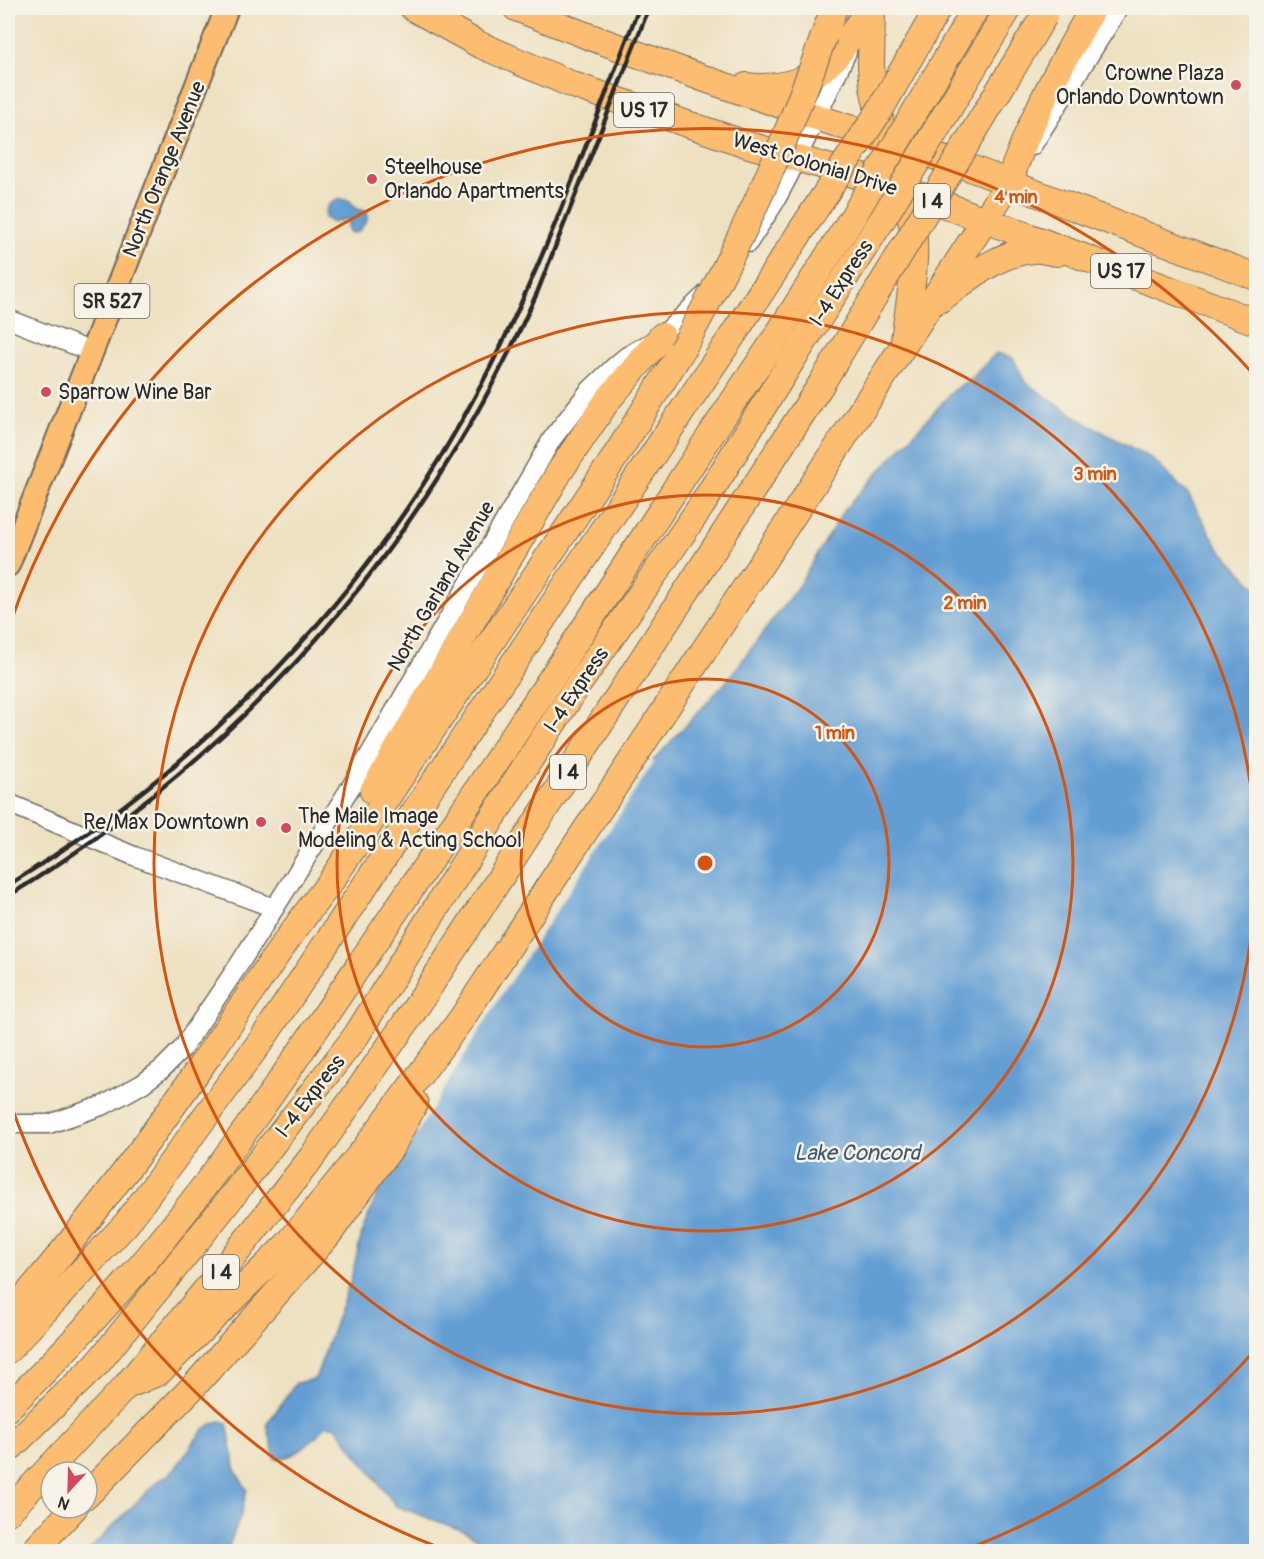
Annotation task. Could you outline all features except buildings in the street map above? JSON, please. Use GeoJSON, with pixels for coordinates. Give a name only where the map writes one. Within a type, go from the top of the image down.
{"type":"FeatureCollection","features":[{"type":"Feature","properties":{"kind":"highway","name":"West Colonial Drive"},"geometry":{"type":"LineString","coordinates":[[413,8],[478,44],[558,79],[796,159],[900,188],[1257,322]]}},
{"type":"Feature","properties":{"kind":"highway","name":"West Colonial Drive"},"geometry":{"type":"LineString","coordinates":[[516,8],[708,80],[970,168],[1257,277]]}},
{"type":"Feature","properties":{"kind":"highway"},"geometry":{"type":"LineString","coordinates":[[296,926],[320,879],[437,684],[560,471],[608,401],[672,343],[707,305],[754,212],[788,134],[834,8]]}},
{"type":"Feature","properties":{"kind":"highway"},"geometry":{"type":"LineString","coordinates":[[708,80],[760,88],[783,86],[799,81],[813,74],[836,56],[870,8]]}},
{"type":"Feature","properties":{"kind":"highway"},"geometry":{"type":"LineString","coordinates":[[870,8],[873,87],[884,140],[912,222],[912,268],[903,346]]}},
{"type":"Feature","properties":{"kind":"highway"},"geometry":{"type":"LineString","coordinates":[[8,1350],[126,1224],[261,1041],[737,329],[880,110],[938,8]]}},
{"type":"Feature","properties":{"kind":"highway","name":"I-4 Express"},"geometry":{"type":"LineString","coordinates":[[8,1408],[76,1339],[158,1245],[275,1089],[418,879],[719,420],[768,350],[854,214],[976,8]]}},
{"type":"Feature","properties":{"kind":"highway","name":"I-4 Express"},"geometry":{"type":"LineString","coordinates":[[8,1450],[97,1364],[219,1213],[356,1036],[580,682],[702,505],[884,217],[1009,8]]}},
{"type":"Feature","properties":{"kind":"highway"},"geometry":{"type":"LineString","coordinates":[[126,1386],[159,1372],[288,1244],[378,1131],[462,1018],[1009,183],[1017,156],[1051,82],[1093,8]]}},
{"type":"Feature","properties":{"kind":"highway","name":"I 4"},"geometry":{"type":"LineString","coordinates":[[8,1512],[126,1386],[225,1267],[312,1157],[390,1046],[820,386],[1046,12]]}},
{"type":"Feature","properties":{"kind":"highway"},"geometry":{"type":"LineString","coordinates":[[816,117],[900,188]]}},
{"type":"Feature","properties":{"kind":"highway"},"geometry":{"type":"LineString","coordinates":[[929,306],[1006,256],[1034,250],[1082,256]]}},
{"type":"Feature","properties":{"kind":"highway"},"geometry":{"type":"LineString","coordinates":[[8,1317],[137,1156],[296,926],[328,884],[623,445],[672,343]]}},
{"type":"Feature","properties":{"kind":"highway"},"geometry":{"type":"LineString","coordinates":[[99,1483],[195,1385],[331,1230],[392,1146],[462,1018]]}},
{"type":"Feature","properties":{"kind":"highway"},"geometry":{"type":"LineString","coordinates":[[33,1551],[63,1520]]}},
{"type":"Feature","properties":{"kind":"main road","name":"North Orange Avenue"},"geometry":{"type":"LineString","coordinates":[[8,565],[227,8]]}},
{"type":"Feature","properties":{"kind":"street","name":"North Garland Avenue"},"geometry":{"type":"LineString","coordinates":[[8,1124],[49,1124],[116,1099],[142,1084],[173,1059],[191,1037],[361,769],[552,440],[589,391],[627,356],[672,343],[723,277],[773,205],[870,8]]}},
{"type":"Feature","properties":{"kind":"street"},"geometry":{"type":"LineString","coordinates":[[1009,183],[1119,8]]}},
{"type":"Feature","properties":{"kind":"street"},"geometry":{"type":"LineString","coordinates":[[8,319],[92,352]]}},
{"type":"Feature","properties":{"kind":"street"},"geometry":{"type":"LineString","coordinates":[[8,803],[94,840],[274,908]]}},
{"type":"Feature","properties":{"kind":"water"},"geometry":{"type":"Polygon","coordinates":[[[340,199],[350,201],[356,209],[367,211],[367,221],[358,232],[351,233],[348,230],[348,218],[333,223],[325,218],[329,206],[340,199]]]}},
{"type":"Feature","properties":{"kind":"water","name":"Lake Concord"},"geometry":{"type":"Polygon","coordinates":[[[996,353],[1013,358],[1025,382],[1089,425],[1151,458],[1188,494],[1218,547],[1256,587],[1256,1551],[496,1551],[464,1531],[396,1506],[336,1427],[327,1425],[298,1452],[275,1459],[267,1424],[296,1383],[315,1379],[351,1279],[363,1229],[433,1058],[640,775],[726,682],[799,585],[844,510],[954,390],[973,377],[996,353]]]}},
{"type":"Feature","properties":{"kind":"water"},"geometry":{"type":"Polygon","coordinates":[[[221,1421],[227,1423],[236,1472],[247,1490],[241,1515],[227,1551],[88,1551],[159,1480],[175,1468],[203,1430],[221,1421]]]}},
{"type":"Feature","properties":{"kind":"pier"},"geometry":{"type":"Polygon","coordinates":[[[650,760],[654,762],[505,989],[406,1151],[370,1203],[430,1056],[638,773],[650,760]]]}},
{"type":"Feature","properties":{"kind":"railway"},"geometry":{"type":"LineString","coordinates":[[8,885],[80,838],[150,785],[216,729],[278,668],[336,603],[389,534],[437,462],[480,387],[525,295],[565,200],[639,8]]}},
{"type":"Feature","properties":{"kind":"railway"},"geometry":{"type":"LineString","coordinates":[[8,896],[95,839],[175,776],[250,709],[319,636],[383,558],[440,474],[491,386],[537,293],[649,8]]}},
{"type":"Feature","properties":{"kind":"place","name":"Crowne Plaza Orlando Downtown"},"geometry":{"type":"Point","coordinates":[1236,85]}},
{"type":"Feature","properties":{"kind":"place","name":"Steelhouse Orlando Apartments"},"geometry":{"type":"Point","coordinates":[372,179]}},
{"type":"Feature","properties":{"kind":"place","name":"Sparrow Wine Bar"},"geometry":{"type":"Point","coordinates":[46,392]}},
{"type":"Feature","properties":{"kind":"place","name":"Re/Max Downtown"},"geometry":{"type":"Point","coordinates":[261,822]}},
{"type":"Feature","properties":{"kind":"place","name":"The Maile Image Modeling & Acting School"},"geometry":{"type":"Point","coordinates":[286,828]}}]}
